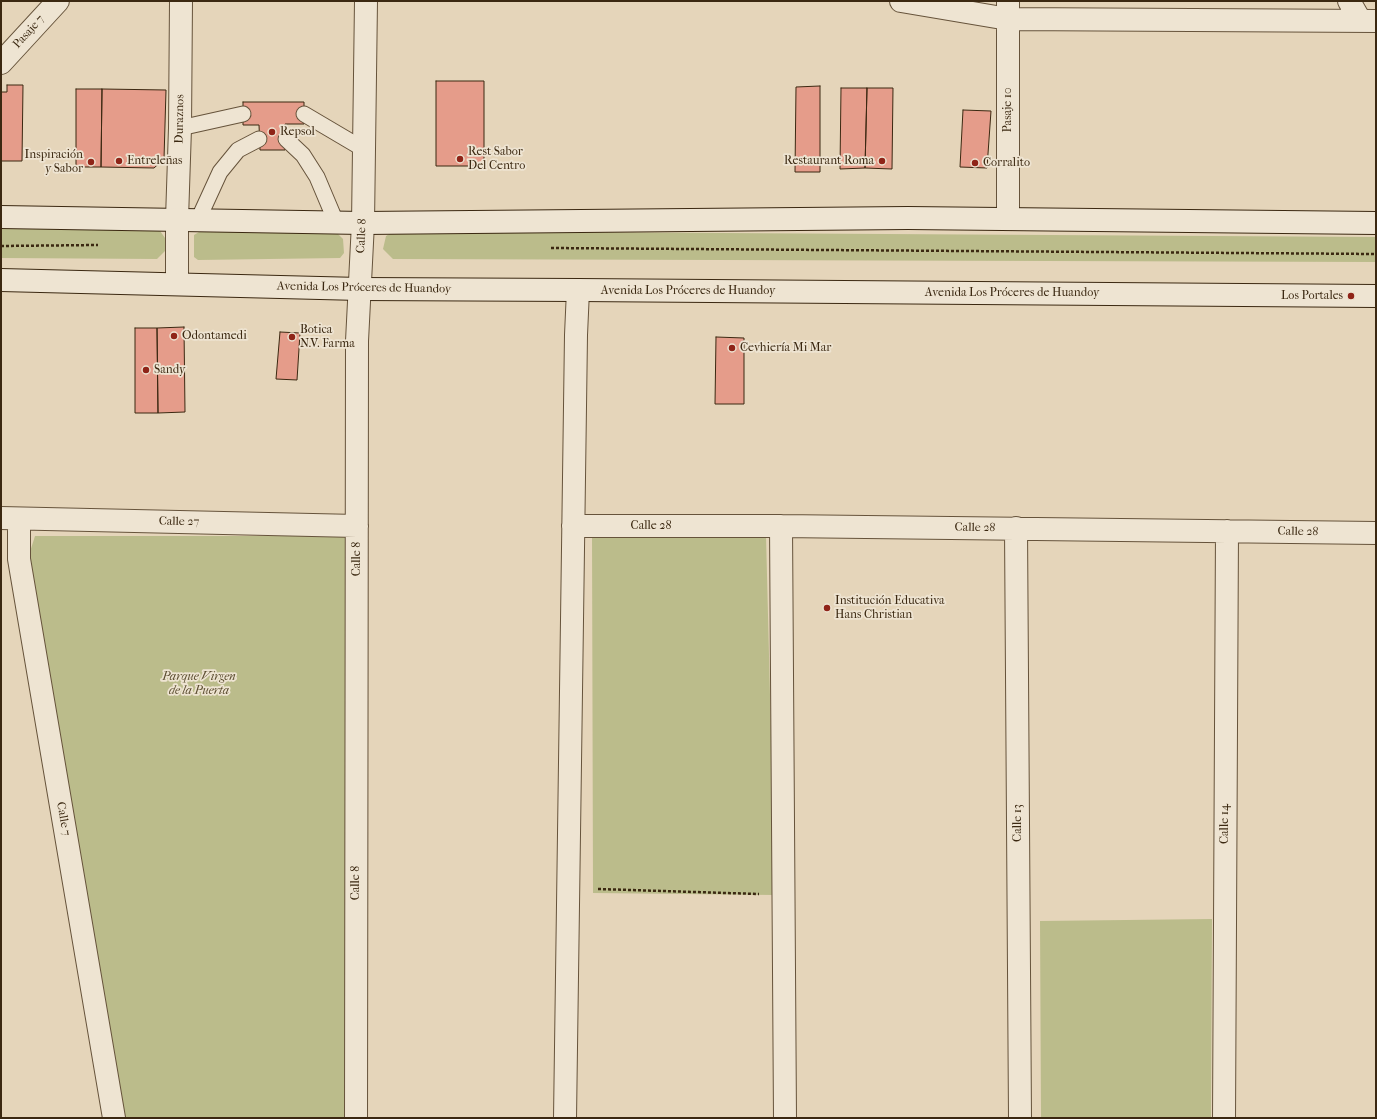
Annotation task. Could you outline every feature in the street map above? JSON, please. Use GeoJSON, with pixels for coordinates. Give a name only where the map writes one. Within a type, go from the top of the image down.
{"type":"FeatureCollection","features":[{"type":"Feature","properties":{"kind":"street","name":"Pasaje 7"},"geometry":{"type":"LineString","coordinates":[[1,63],[58,1]]}},
{"type":"Feature","properties":{"kind":"street","name":"Duraznos"},"geometry":{"type":"LineString","coordinates":[[177,284],[187,220],[180,128],[181,1]]}},
{"type":"Feature","properties":{"kind":"street","name":"Calle 8"},"geometry":{"type":"LineString","coordinates":[[356,1118],[357,340],[365,150],[366,1]]}},
{"type":"Feature","properties":{"kind":"street"},"geometry":{"type":"LineString","coordinates":[[900,1],[1008,10],[1368,21]]}},
{"type":"Feature","properties":{"kind":"street"},"geometry":{"type":"LineString","coordinates":[[1349,1],[1368,21]]}},
{"type":"Feature","properties":{"kind":"street","name":"Pasaje 10"},"geometry":{"type":"LineString","coordinates":[[1008,10],[1008,218]]}},
{"type":"Feature","properties":{"kind":"street"},"geometry":{"type":"LineString","coordinates":[[1,217],[363,223],[1008,218],[1376,223]]}},
{"type":"Feature","properties":{"kind":"street","name":"Avenida Los Próceres de Huandoy"},"geometry":{"type":"LineString","coordinates":[[1,280],[360,289],[1376,296]]}},
{"type":"Feature","properties":{"kind":"street"},"geometry":{"type":"LineString","coordinates":[[565,1118],[573,526],[578,290]]}},
{"type":"Feature","properties":{"kind":"street","name":"Calle 27"},"geometry":{"type":"LineString","coordinates":[[10,519],[357,526]]}},
{"type":"Feature","properties":{"kind":"street","name":"Calle 7"},"geometry":{"type":"LineString","coordinates":[[10,519],[19,559],[114,1118]]}},
{"type":"Feature","properties":{"kind":"street","name":"Calle 28"},"geometry":{"type":"LineString","coordinates":[[573,526],[1016,528],[1376,533]]}},
{"type":"Feature","properties":{"kind":"street"},"geometry":{"type":"LineString","coordinates":[[781,526],[785,1118]]}},
{"type":"Feature","properties":{"kind":"street","name":"Calle 13"},"geometry":{"type":"LineString","coordinates":[[1016,528],[1020,1118]]}},
{"type":"Feature","properties":{"kind":"street","name":"Calle 14"},"geometry":{"type":"LineString","coordinates":[[1224,1118],[1227,531]]}},
{"type":"Feature","properties":{"kind":"lane"},"geometry":{"type":"LineString","coordinates":[[180,128],[243,114]]}},
{"type":"Feature","properties":{"kind":"lane"},"geometry":{"type":"LineString","coordinates":[[304,114],[365,150]]}},
{"type":"Feature","properties":{"kind":"lane"},"geometry":{"type":"LineString","coordinates":[[187,220],[220,172],[238,150],[259,139]]}},
{"type":"Feature","properties":{"kind":"lane"},"geometry":{"type":"LineString","coordinates":[[286,140],[304,156],[317,177],[336,222]]}},
{"type":"Feature","properties":{"kind":"path"},"geometry":{"type":"LineString","coordinates":[[1,246],[100,245]]}},
{"type":"Feature","properties":{"kind":"path"},"geometry":{"type":"LineString","coordinates":[[544,248],[1376,254]]}},
{"type":"Feature","properties":{"kind":"path"},"geometry":{"type":"LineString","coordinates":[[598,888],[762,894]]}},
{"type":"Feature","properties":{"kind":"green space"},"geometry":{"type":"Polygon","coordinates":[[[1,228],[158,228],[165,238],[165,251],[157,259],[1,258],[1,228]]]}},
{"type":"Feature","properties":{"kind":"green space"},"geometry":{"type":"Polygon","coordinates":[[[335,231],[343,239],[344,253],[340,258],[198,260],[194,257],[194,235],[199,232],[335,231]]]}},
{"type":"Feature","properties":{"kind":"green space"},"geometry":{"type":"Polygon","coordinates":[[[395,231],[1376,237],[1376,262],[393,259],[383,249],[386,236],[395,231]]]}},
{"type":"Feature","properties":{"kind":"green space"},"geometry":{"type":"Polygon","coordinates":[[[592,535],[766,535],[775,895],[593,893],[592,535]]]}},
{"type":"Feature","properties":{"kind":"green space","name":"Parque Virgen de la Puerta"},"geometry":{"type":"Polygon","coordinates":[[[35,536],[347,536],[345,1118],[124,1118],[28,558],[35,536]]]}},
{"type":"Feature","properties":{"kind":"green space"},"geometry":{"type":"Polygon","coordinates":[[[1212,919],[1211,1118],[1041,1118],[1040,921],[1212,919]]]}},
{"type":"Feature","properties":{"kind":"building"},"geometry":{"type":"Polygon","coordinates":[[[436,81],[484,81],[484,166],[436,166],[436,81]]]}},
{"type":"Feature","properties":{"kind":"building"},"geometry":{"type":"Polygon","coordinates":[[[7,85],[23,85],[22,161],[1,161],[1,92],[7,92],[7,85]]]}},
{"type":"Feature","properties":{"kind":"building"},"geometry":{"type":"Polygon","coordinates":[[[820,86],[820,172],[795,172],[796,87],[820,86]]]}},
{"type":"Feature","properties":{"kind":"building"},"geometry":{"type":"Polygon","coordinates":[[[841,88],[867,88],[865,168],[840,169],[841,88]]]}},
{"type":"Feature","properties":{"kind":"building"},"geometry":{"type":"Polygon","coordinates":[[[867,88],[893,88],[892,169],[865,168],[867,88]]]}},
{"type":"Feature","properties":{"kind":"building"},"geometry":{"type":"Polygon","coordinates":[[[76,89],[102,89],[101,167],[76,167],[76,89]]]}},
{"type":"Feature","properties":{"kind":"building"},"geometry":{"type":"Polygon","coordinates":[[[102,89],[166,90],[164,159],[154,168],[101,167],[102,89]]]}},
{"type":"Feature","properties":{"kind":"building","name":"Repsol"},"geometry":{"type":"Polygon","coordinates":[[[243,102],[304,102],[304,124],[285,124],[285,150],[260,150],[259,125],[243,125],[243,102]]]}},
{"type":"Feature","properties":{"kind":"building"},"geometry":{"type":"Polygon","coordinates":[[[963,110],[991,111],[987,168],[960,167],[963,110]]]}},
{"type":"Feature","properties":{"kind":"building"},"geometry":{"type":"Polygon","coordinates":[[[184,327],[185,412],[158,413],[157,328],[184,327]]]}},
{"type":"Feature","properties":{"kind":"building","name":"Sandy"},"geometry":{"type":"Polygon","coordinates":[[[135,328],[157,328],[158,413],[135,413],[135,328]]]}},
{"type":"Feature","properties":{"kind":"building"},"geometry":{"type":"Polygon","coordinates":[[[280,332],[300,333],[297,380],[276,379],[280,332]]]}},
{"type":"Feature","properties":{"kind":"building"},"geometry":{"type":"Polygon","coordinates":[[[716,337],[744,338],[744,404],[715,404],[716,337]]]}},
{"type":"Feature","properties":{"kind":"place","name":"Repsol"},"geometry":{"type":"Point","coordinates":[272,132]}},
{"type":"Feature","properties":{"kind":"place","name":"Rest Sabor Del Centro"},"geometry":{"type":"Point","coordinates":[460,159]}},
{"type":"Feature","properties":{"kind":"place","name":"Entreleñas"},"geometry":{"type":"Point","coordinates":[119,161]}},
{"type":"Feature","properties":{"kind":"place","name":"Restaurant Roma"},"geometry":{"type":"Point","coordinates":[882,161]}},
{"type":"Feature","properties":{"kind":"place","name":"Inspiración y Sabor"},"geometry":{"type":"Point","coordinates":[91,162]}},
{"type":"Feature","properties":{"kind":"place","name":"Corralito"},"geometry":{"type":"Point","coordinates":[975,163]}},
{"type":"Feature","properties":{"kind":"place","name":"Los Portales"},"geometry":{"type":"Point","coordinates":[1351,296]}},
{"type":"Feature","properties":{"kind":"place","name":"Odontamedi"},"geometry":{"type":"Point","coordinates":[174,336]}},
{"type":"Feature","properties":{"kind":"place","name":"Botica N.V. Farma"},"geometry":{"type":"Point","coordinates":[292,337]}},
{"type":"Feature","properties":{"kind":"place","name":"Cevhiería Mi Mar"},"geometry":{"type":"Point","coordinates":[732,348]}},
{"type":"Feature","properties":{"kind":"place","name":"Sandy"},"geometry":{"type":"Point","coordinates":[146,370]}},
{"type":"Feature","properties":{"kind":"place","name":"Institución Educativa Hans Christian"},"geometry":{"type":"Point","coordinates":[827,608]}}]}
